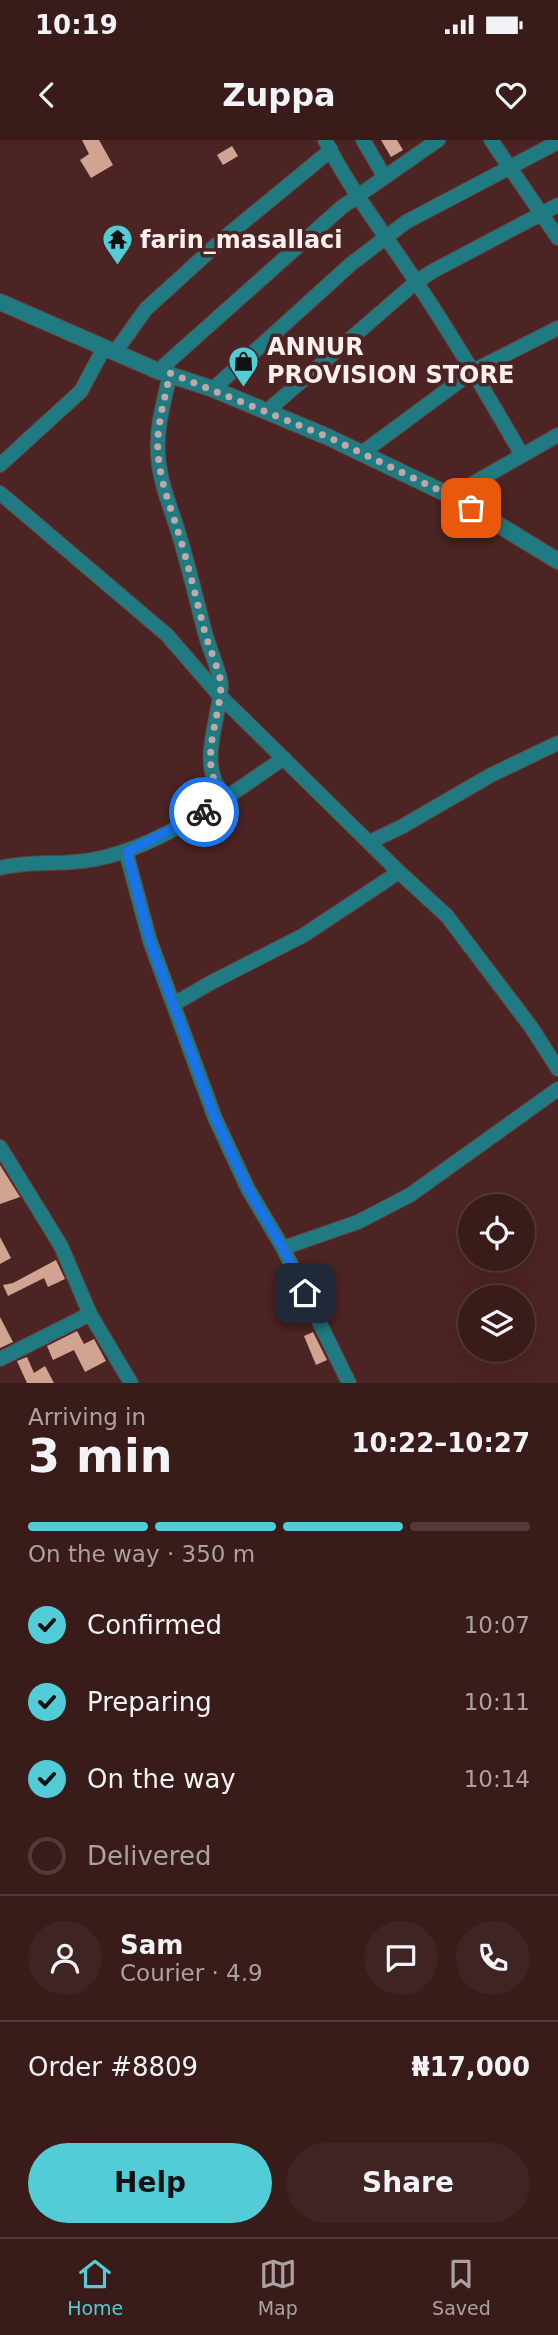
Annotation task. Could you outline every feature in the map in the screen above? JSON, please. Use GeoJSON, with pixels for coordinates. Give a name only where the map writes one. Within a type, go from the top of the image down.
{"type":"FeatureCollection","features":[{"type":"Feature","properties":{"kind":"street"},"geometry":{"type":"LineString","coordinates":[[363,140],[384,176]]}},
{"type":"Feature","properties":{"kind":"street"},"geometry":{"type":"LineString","coordinates":[[226,797],[212,778],[211,754],[221,685],[219,674],[209,649],[176,526],[161,484],[158,450],[164,372],[357,196],[438,140]]}},
{"type":"Feature","properties":{"kind":"street"},"geometry":{"type":"LineString","coordinates":[[492,140],[558,239]]}},
{"type":"Feature","properties":{"kind":"street"},"geometry":{"type":"LineString","coordinates":[[213,389],[351,264],[406,222],[557,141]]}},
{"type":"Feature","properties":{"kind":"street"},"geometry":{"type":"LineString","coordinates":[[0,465],[81,391],[109,350],[146,309],[327,143],[357,196],[473,371],[522,455]]}},
{"type":"Feature","properties":{"kind":"street"},"geometry":{"type":"LineString","coordinates":[[267,411],[416,282],[558,205]]}},
{"type":"Feature","properties":{"kind":"street"},"geometry":{"type":"LineString","coordinates":[[0,302],[109,350],[213,389],[362,453],[451,496],[558,561]]}},
{"type":"Feature","properties":{"kind":"street"},"geometry":{"type":"LineString","coordinates":[[362,453],[473,371],[558,328]]}},
{"type":"Feature","properties":{"kind":"street"},"geometry":{"type":"LineString","coordinates":[[451,496],[558,435]]}},
{"type":"Feature","properties":{"kind":"street"},"geometry":{"type":"LineString","coordinates":[[0,493],[167,635],[219,695],[447,916],[531,1027],[558,1069]]}},
{"type":"Feature","properties":{"kind":"street"},"geometry":{"type":"LineString","coordinates":[[370,842],[491,775],[558,743]]}},
{"type":"Feature","properties":{"kind":"street"},"geometry":{"type":"LineString","coordinates":[[0,868],[93,860],[127,852],[207,811],[284,758]]}},
{"type":"Feature","properties":{"kind":"street"},"geometry":{"type":"LineString","coordinates":[[127,852],[150,941],[215,1118],[248,1189],[283,1248],[349,1383]]}},
{"type":"Feature","properties":{"kind":"street"},"geometry":{"type":"LineString","coordinates":[[174,1004],[304,936],[399,872]]}},
{"type":"Feature","properties":{"kind":"street"},"geometry":{"type":"LineString","coordinates":[[283,1248],[358,1222],[410,1195],[558,1089]]}},
{"type":"Feature","properties":{"kind":"street"},"geometry":{"type":"LineString","coordinates":[[0,1147],[61,1246],[90,1314],[131,1383]]}},
{"type":"Feature","properties":{"kind":"street"},"geometry":{"type":"LineString","coordinates":[[0,1360],[90,1314]]}},
{"type":"Feature","properties":{"kind":"building"},"geometry":{"type":"Polygon","coordinates":[[[82,140],[99,140],[113,165],[91,178],[80,160],[89,154],[82,140]]]}},
{"type":"Feature","properties":{"kind":"building"},"geometry":{"type":"Polygon","coordinates":[[[381,140],[397,140],[403,150],[391,157],[381,140]]]}},
{"type":"Feature","properties":{"kind":"building"},"geometry":{"type":"Polygon","coordinates":[[[232,146],[238,156],[223,165],[217,155],[232,146]]]}},
{"type":"Feature","properties":{"kind":"building"},"geometry":{"type":"Polygon","coordinates":[[[0,1165],[20,1197],[0,1204],[0,1165]]]}},
{"type":"Feature","properties":{"kind":"building"},"geometry":{"type":"Polygon","coordinates":[[[0,1237],[11,1258],[0,1264],[0,1237]]]}},
{"type":"Feature","properties":{"kind":"building"},"geometry":{"type":"Polygon","coordinates":[[[56,1260],[65,1279],[48,1287],[44,1278],[8,1296],[3,1285],[13,1283],[56,1260]]]}},
{"type":"Feature","properties":{"kind":"building"},"geometry":{"type":"Polygon","coordinates":[[[0,1317],[13,1342],[0,1348],[0,1317]]]}},
{"type":"Feature","properties":{"kind":"building"},"geometry":{"type":"Polygon","coordinates":[[[77,1331],[84,1344],[94,1339],[106,1361],[85,1372],[74,1350],[53,1360],[47,1346],[77,1331]]]}},
{"type":"Feature","properties":{"kind":"building"},"geometry":{"type":"Polygon","coordinates":[[[313,1332],[327,1360],[316,1365],[304,1336],[313,1332]]]}},
{"type":"Feature","properties":{"kind":"building"},"geometry":{"type":"Polygon","coordinates":[[[27,1357],[34,1373],[45,1366],[54,1383],[27,1383],[17,1361],[27,1357]]]}},
{"type":"Feature","properties":{"kind":"way so far"},"geometry":{"type":"LineString","coordinates":[[204,812],[226,797],[212,778],[214,720],[221,685],[176,526],[161,484],[158,450],[160,424],[170,373],[328,437],[471,508]]}},
{"type":"Feature","properties":{"kind":"place","name":"farin_masallaci"},"geometry":{"type":"Point","coordinates":[117,267]}},
{"type":"Feature","properties":{"kind":"place","name":"ANNUR PROVISION STORE"},"geometry":{"type":"Point","coordinates":[244,388]}},
{"type":"Feature","properties":{"kind":"route"},"geometry":{"type":"LineString","coordinates":[[204,812],[127,852],[150,941],[215,1118],[248,1189],[283,1248],[305,1293]]}}]}
